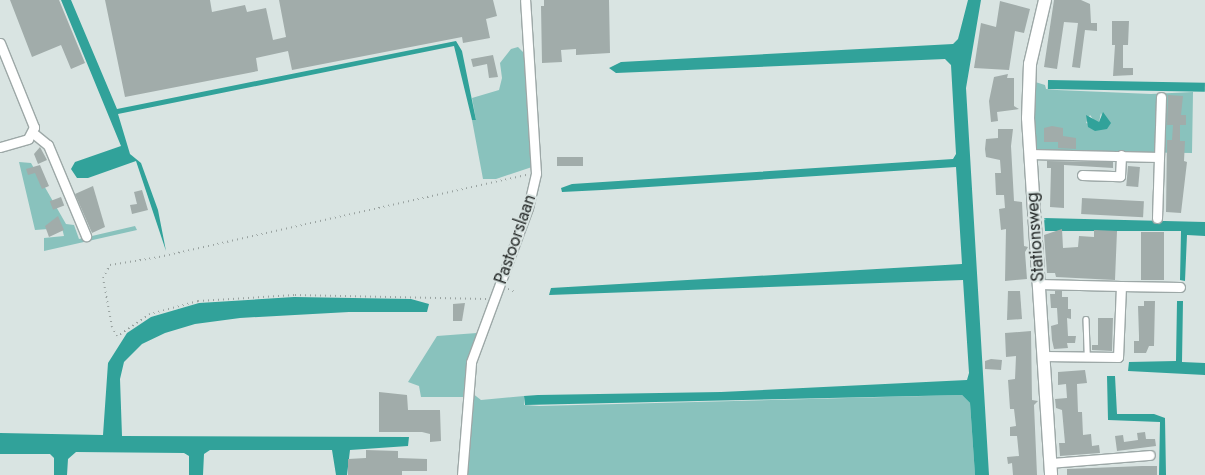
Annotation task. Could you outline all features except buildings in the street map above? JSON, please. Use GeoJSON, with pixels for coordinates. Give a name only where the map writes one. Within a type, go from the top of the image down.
{"type":"FeatureCollection","features":[{"type":"Feature","properties":{"kind":"street","name":"Pastoorslaan"},"geometry":{"type":"LineString","coordinates":[[462,475],[472,362],[528,208],[536,173],[525,0]]}},
{"type":"Feature","properties":{"kind":"street","name":"Stationsweg"},"geometry":{"type":"LineString","coordinates":[[1045,0],[1030,64],[1029,154],[1051,469]]}},
{"type":"Feature","properties":{"kind":"street"},"geometry":{"type":"LineString","coordinates":[[0,43],[34,125],[33,133],[23,141],[0,147]]}},
{"type":"Feature","properties":{"kind":"street"},"geometry":{"type":"LineString","coordinates":[[1157,218],[1161,97]]}},
{"type":"Feature","properties":{"kind":"street"},"geometry":{"type":"LineString","coordinates":[[33,133],[48,145],[86,236]]}},
{"type":"Feature","properties":{"kind":"street"},"geometry":{"type":"LineString","coordinates":[[1029,154],[1159,156]]}},
{"type":"Feature","properties":{"kind":"street"},"geometry":{"type":"LineString","coordinates":[[1082,175],[1120,176],[1121,155]]}},
{"type":"Feature","properties":{"kind":"street"},"geometry":{"type":"LineString","coordinates":[[1038,284],[1180,287]]}},
{"type":"Feature","properties":{"kind":"street"},"geometry":{"type":"LineString","coordinates":[[1043,356],[1118,357],[1127,285]]}},
{"type":"Feature","properties":{"kind":"street"},"geometry":{"type":"LineString","coordinates":[[1051,469],[1150,456]]}},
{"type":"Feature","properties":{"kind":"lane"},"geometry":{"type":"LineString","coordinates":[[1086,319],[1086,356]]}},
{"type":"Feature","properties":{"kind":"path"},"geometry":{"type":"LineString","coordinates":[[493,301],[460,296],[294,295],[228,298],[166,308],[134,323],[117,336],[112,327],[103,278],[110,265],[168,255],[536,173]]}},
{"type":"Feature","properties":{"kind":"shaded area"},"geometry":{"type":"Polygon","coordinates":[[[518,47],[524,53],[532,167],[496,179],[483,179],[472,120],[476,120],[472,98],[499,90],[502,78],[500,63],[511,49],[518,47]]]}},
{"type":"Feature","properties":{"kind":"shaded area"},"geometry":{"type":"Polygon","coordinates":[[[1032,81],[1045,85],[1046,89],[1057,90],[1151,94],[1193,92],[1192,153],[1033,151],[1032,81]],[[1101,113],[1099,122],[1095,122],[1090,115],[1086,123],[1107,129],[1101,113]]]}},
{"type":"Feature","properties":{"kind":"shaded area"},"geometry":{"type":"Polygon","coordinates":[[[19,162],[31,163],[66,224],[74,225],[79,239],[135,226],[137,230],[44,251],[44,238],[64,236],[62,228],[35,230],[19,162]]]}},
{"type":"Feature","properties":{"kind":"shaded area"},"geometry":{"type":"Polygon","coordinates":[[[477,333],[469,359],[463,397],[421,397],[419,386],[408,382],[437,336],[477,333]]]}},
{"type":"Feature","properties":{"kind":"shaded area"},"geometry":{"type":"Polygon","coordinates":[[[472,393],[481,400],[524,396],[524,405],[539,406],[962,395],[970,403],[975,475],[467,475],[472,393]]]}},
{"type":"Feature","properties":{"kind":"water"},"geometry":{"type":"Polygon","coordinates":[[[61,0],[71,0],[117,109],[456,41],[462,51],[476,120],[472,120],[454,46],[118,114],[130,154],[141,163],[158,210],[166,251],[136,161],[88,178],[77,178],[71,169],[75,162],[121,146],[61,0]]]}},
{"type":"Feature","properties":{"kind":"water"},"geometry":{"type":"Polygon","coordinates":[[[968,0],[981,0],[966,88],[989,475],[975,475],[970,403],[962,395],[525,405],[524,396],[538,395],[721,392],[967,380],[969,373],[963,280],[549,295],[551,288],[962,264],[956,167],[602,190],[562,192],[561,188],[572,184],[953,159],[956,154],[951,65],[945,59],[616,73],[609,68],[621,62],[953,44],[958,39],[968,0]]]}},
{"type":"Feature","properties":{"kind":"water"},"geometry":{"type":"Polygon","coordinates":[[[1048,80],[1205,83],[1205,92],[1048,89],[1048,80]]]}},
{"type":"Feature","properties":{"kind":"water"},"geometry":{"type":"Polygon","coordinates":[[[1103,112],[1111,123],[1107,129],[1095,131],[1088,127],[1086,115],[1099,122],[1103,112]]]}},
{"type":"Feature","properties":{"kind":"water"},"geometry":{"type":"Polygon","coordinates":[[[1044,218],[1205,222],[1205,236],[1187,235],[1185,281],[1180,280],[1181,231],[1045,231],[1044,218]]]}},
{"type":"Feature","properties":{"kind":"water"},"geometry":{"type":"Polygon","coordinates":[[[294,297],[411,299],[429,304],[427,312],[349,312],[240,318],[195,324],[165,333],[142,344],[124,362],[120,379],[122,436],[409,437],[408,446],[350,450],[347,475],[336,475],[332,450],[210,450],[204,454],[203,475],[189,475],[189,456],[184,453],[76,452],[68,459],[67,475],[54,475],[54,458],[50,454],[0,454],[0,433],[103,435],[108,363],[127,333],[151,317],[199,303],[294,297]]]}},
{"type":"Feature","properties":{"kind":"water"},"geometry":{"type":"Polygon","coordinates":[[[1177,301],[1183,301],[1182,362],[1205,363],[1205,375],[1128,371],[1129,362],[1176,361],[1177,301]]]}},
{"type":"Feature","properties":{"kind":"water"},"geometry":{"type":"Polygon","coordinates":[[[1107,376],[1115,376],[1117,414],[1154,414],[1165,418],[1166,475],[1159,475],[1160,422],[1108,420],[1107,376]]]}}]}
